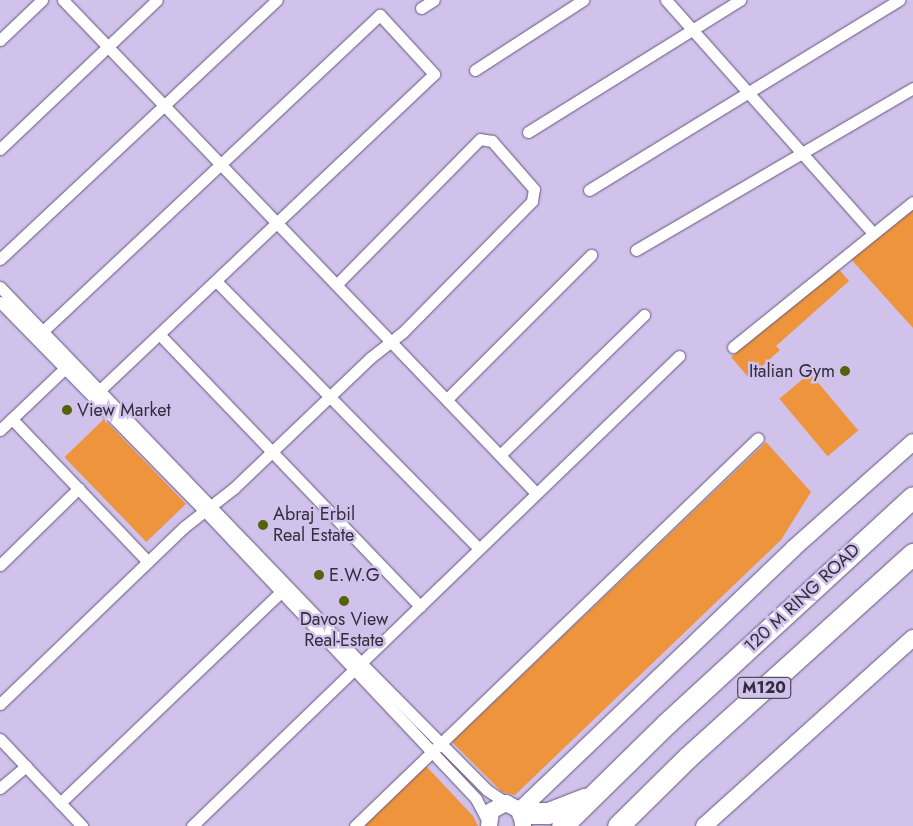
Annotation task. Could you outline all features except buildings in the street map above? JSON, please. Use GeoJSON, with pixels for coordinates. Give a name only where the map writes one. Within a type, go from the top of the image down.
{"type":"FeatureCollection","features":[{"type":"Feature","properties":{"kind":"highway","name":"120 M RING ROAD"},"geometry":{"type":"LineString","coordinates":[[562,826],[913,496]]}},
{"type":"Feature","properties":{"kind":"highway","name":"M120"},"geometry":{"type":"LineString","coordinates":[[618,826],[688,757],[913,554]]}},
{"type":"Feature","properties":{"kind":"highway"},"geometry":{"type":"LineString","coordinates":[[876,586],[913,562]]}},
{"type":"Feature","properties":{"kind":"highway"},"geometry":{"type":"LineString","coordinates":[[518,813],[548,813],[590,798]]}},
{"type":"Feature","properties":{"kind":"street"},"geometry":{"type":"LineString","coordinates":[[0,40],[42,0]]}},
{"type":"Feature","properties":{"kind":"street"},"geometry":{"type":"LineString","coordinates":[[63,0],[535,492]]}},
{"type":"Feature","properties":{"kind":"street"},"geometry":{"type":"LineString","coordinates":[[0,149],[157,0]]}},
{"type":"Feature","properties":{"kind":"street"},"geometry":{"type":"LineString","coordinates":[[0,259],[277,0]]}},
{"type":"Feature","properties":{"kind":"street"},"geometry":{"type":"LineString","coordinates":[[421,8],[434,0]]}},
{"type":"Feature","properties":{"kind":"street"},"geometry":{"type":"LineString","coordinates":[[475,70],[583,0]]}},
{"type":"Feature","properties":{"kind":"street"},"geometry":{"type":"LineString","coordinates":[[666,0],[873,232]]}},
{"type":"Feature","properties":{"kind":"street"},"geometry":{"type":"LineString","coordinates":[[528,132],[692,28],[740,0]]}},
{"type":"Feature","properties":{"kind":"street"},"geometry":{"type":"LineString","coordinates":[[589,190],[899,0]]}},
{"type":"Feature","properties":{"kind":"street"},"geometry":{"type":"LineString","coordinates":[[43,332],[380,15],[434,74],[97,393]]}},
{"type":"Feature","properties":{"kind":"street"},"geometry":{"type":"LineString","coordinates":[[636,250],[913,88]]}},
{"type":"Feature","properties":{"kind":"street"},"geometry":{"type":"LineString","coordinates":[[0,704],[148,562],[274,452],[330,397],[392,341],[534,197],[532,186],[492,141],[486,138],[477,140],[337,284]]}},
{"type":"Feature","properties":{"kind":"street"},"geometry":{"type":"LineString","coordinates":[[733,347],[873,232],[913,202]]}},
{"type":"Feature","properties":{"kind":"street"},"geometry":{"type":"LineString","coordinates":[[447,399],[591,255]]}},
{"type":"Feature","properties":{"kind":"street"},"geometry":{"type":"LineString","coordinates":[[216,281],[478,548]]}},
{"type":"Feature","properties":{"kind":"street"},"geometry":{"type":"LineString","coordinates":[[0,287],[97,393],[357,666],[431,752],[480,804],[489,824]]}},
{"type":"Feature","properties":{"kind":"street"},"geometry":{"type":"LineString","coordinates":[[0,302],[65,368],[97,393]]}},
{"type":"Feature","properties":{"kind":"street"},"geometry":{"type":"LineString","coordinates":[[500,455],[644,314]]}},
{"type":"Feature","properties":{"kind":"street"},"geometry":{"type":"LineString","coordinates":[[160,335],[420,606]]}},
{"type":"Feature","properties":{"kind":"street"},"geometry":{"type":"LineString","coordinates":[[192,826],[535,492],[680,356]]}},
{"type":"Feature","properties":{"kind":"street"},"geometry":{"type":"LineString","coordinates":[[0,430],[65,368]]}},
{"type":"Feature","properties":{"kind":"street"},"geometry":{"type":"LineString","coordinates":[[12,419],[148,562]]}},
{"type":"Feature","properties":{"kind":"street"},"geometry":{"type":"LineString","coordinates":[[355,826],[758,438]]}},
{"type":"Feature","properties":{"kind":"street"},"geometry":{"type":"LineString","coordinates":[[518,813],[794,548],[913,442]]}},
{"type":"Feature","properties":{"kind":"street"},"geometry":{"type":"LineString","coordinates":[[0,565],[79,488]]}},
{"type":"Feature","properties":{"kind":"street"},"geometry":{"type":"LineString","coordinates":[[208,508],[281,592],[357,666],[441,743],[487,790],[518,813]]}},
{"type":"Feature","properties":{"kind":"street"},"geometry":{"type":"LineString","coordinates":[[60,803],[281,592]]}},
{"type":"Feature","properties":{"kind":"street"},"geometry":{"type":"LineString","coordinates":[[704,826],[913,638]]}},
{"type":"Feature","properties":{"kind":"street"},"geometry":{"type":"LineString","coordinates":[[0,739],[82,826]]}},
{"type":"Feature","properties":{"kind":"street"},"geometry":{"type":"LineString","coordinates":[[0,788],[26,766]]}},
{"type":"Feature","properties":{"kind":"street"},"geometry":{"type":"LineString","coordinates":[[489,824],[494,807],[518,813]]}},
{"type":"Feature","properties":{"kind":"shaded area"},"geometry":{"type":"Polygon","coordinates":[[[913,208],[913,328],[850,258],[913,208]]]}},
{"type":"Feature","properties":{"kind":"shaded area"},"geometry":{"type":"Polygon","coordinates":[[[835,265],[849,281],[776,346],[780,350],[749,378],[731,357],[835,265]]]}},
{"type":"Feature","properties":{"kind":"shaded area"},"geometry":{"type":"Polygon","coordinates":[[[810,373],[858,430],[828,456],[779,399],[810,373]]]}},
{"type":"Feature","properties":{"kind":"shaded area"},"geometry":{"type":"Polygon","coordinates":[[[104,419],[186,504],[146,542],[64,457],[104,419]]]}},
{"type":"Feature","properties":{"kind":"shaded area"},"geometry":{"type":"Polygon","coordinates":[[[766,442],[811,492],[781,540],[515,795],[502,792],[452,742],[766,442]]]}},
{"type":"Feature","properties":{"kind":"shaded area"},"geometry":{"type":"Polygon","coordinates":[[[426,766],[473,816],[478,826],[364,826],[426,766]]]}},
{"type":"Feature","properties":{"kind":"place","name":"Italian Gym"},"geometry":{"type":"Point","coordinates":[845,371]}},
{"type":"Feature","properties":{"kind":"place","name":"View Market"},"geometry":{"type":"Point","coordinates":[67,410]}},
{"type":"Feature","properties":{"kind":"place","name":"Abraj Erbil Real Estate"},"geometry":{"type":"Point","coordinates":[263,525]}},
{"type":"Feature","properties":{"kind":"place","name":"E.W.G"},"geometry":{"type":"Point","coordinates":[319,575]}},
{"type":"Feature","properties":{"kind":"place","name":"Davos View Real-Estate"},"geometry":{"type":"Point","coordinates":[344,601]}}]}
